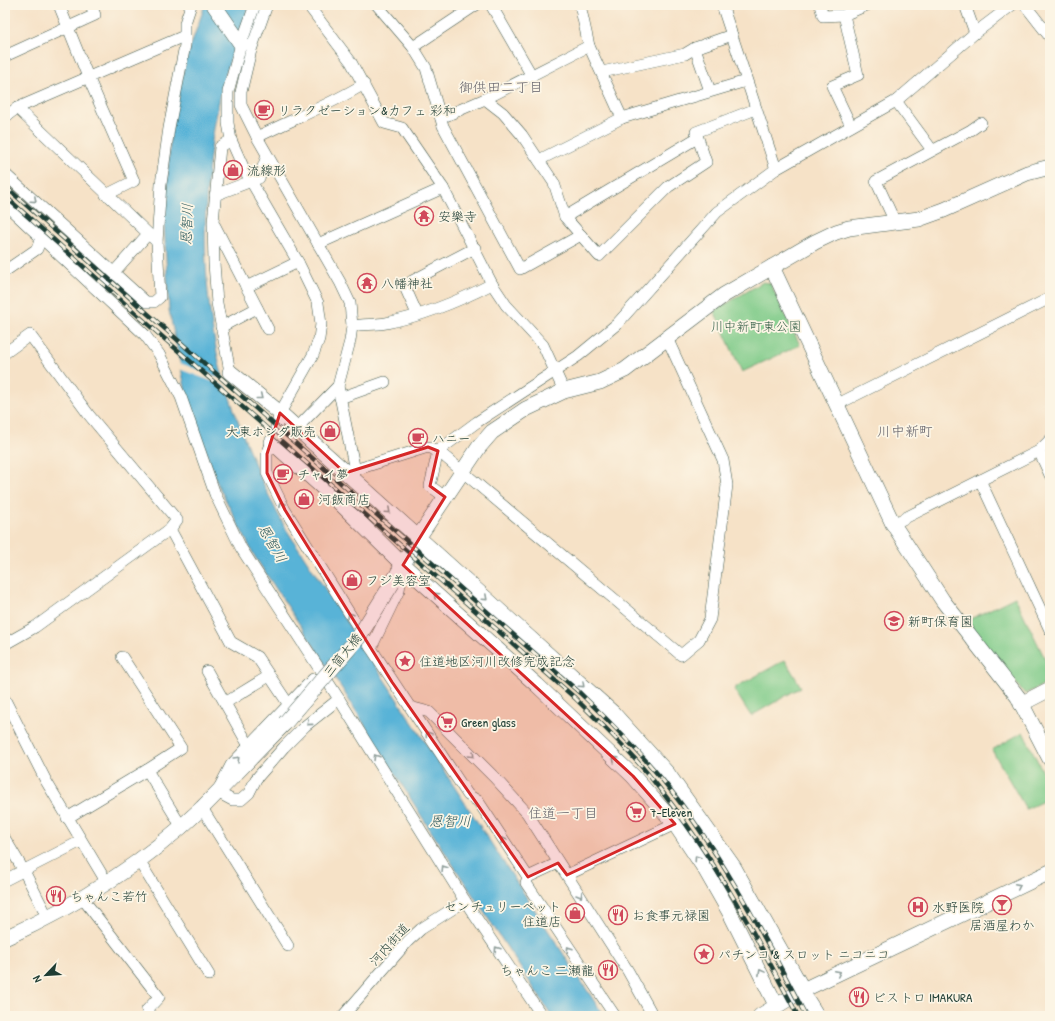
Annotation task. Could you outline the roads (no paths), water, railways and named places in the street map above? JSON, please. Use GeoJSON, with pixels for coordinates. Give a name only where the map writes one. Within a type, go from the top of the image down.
{"type":"FeatureCollection","features":[{"type":"Feature","properties":{"kind":"street"},"geometry":{"type":"LineString","coordinates":[[59,5],[88,77],[134,181],[106,195]]}},
{"type":"Feature","properties":{"kind":"street"},"geometry":{"type":"LineString","coordinates":[[7,52],[95,15],[91,5]]}},
{"type":"Feature","properties":{"kind":"street"},"geometry":{"type":"LineString","coordinates":[[5,174],[146,302],[154,302],[160,297],[157,242],[162,184],[169,128],[185,45],[185,23],[191,5]]}},
{"type":"Feature","properties":{"kind":"street"},"geometry":{"type":"LineString","coordinates":[[214,5],[242,44]]}},
{"type":"Feature","properties":{"kind":"street"},"geometry":{"type":"LineString","coordinates":[[255,5],[228,92],[228,123],[231,140],[251,181],[298,262],[318,303],[321,324],[314,355],[280,412],[272,442],[267,454],[267,473],[285,510],[370,648],[468,795],[478,801],[528,877]]}},
{"type":"Feature","properties":{"kind":"street"},"geometry":{"type":"LineString","coordinates":[[267,5],[251,50],[241,92],[241,105],[257,137],[340,282],[350,303],[352,326],[350,341],[338,386],[350,472]]}},
{"type":"Feature","properties":{"kind":"street"},"geometry":{"type":"LineString","coordinates":[[308,5],[351,62],[384,123],[402,128],[443,188],[475,248],[492,284],[506,305],[544,345],[564,391]]}},
{"type":"Feature","properties":{"kind":"street"},"geometry":{"type":"LineString","coordinates":[[377,5],[413,47],[426,68],[441,118],[455,151],[520,269],[581,235]]}},
{"type":"Feature","properties":{"kind":"street"},"geometry":{"type":"LineString","coordinates":[[413,47],[476,5]]}},
{"type":"Feature","properties":{"kind":"street"},"geometry":{"type":"LineString","coordinates":[[491,5],[532,76]]}},
{"type":"Feature","properties":{"kind":"street"},"geometry":{"type":"LineString","coordinates":[[580,5],[589,46],[622,118]]}},
{"type":"Feature","properties":{"kind":"street"},"geometry":{"type":"LineString","coordinates":[[722,5],[776,169]]}},
{"type":"Feature","properties":{"kind":"street"},"geometry":{"type":"LineString","coordinates":[[820,5],[823,16],[844,15],[867,5]]}},
{"type":"Feature","properties":{"kind":"street"},"geometry":{"type":"LineString","coordinates":[[965,5],[975,33]]}},
{"type":"Feature","properties":{"kind":"street"},"geometry":{"type":"LineString","coordinates":[[444,496],[430,486],[438,451],[477,422],[578,356],[617,324],[718,212],[776,169],[896,101],[975,33],[1012,5]]}},
{"type":"Feature","properties":{"kind":"street"},"geometry":{"type":"LineString","coordinates":[[1025,5],[1050,37]]}},
{"type":"Feature","properties":{"kind":"street"},"geometry":{"type":"LineString","coordinates":[[844,15],[858,75],[832,86],[850,126]]}},
{"type":"Feature","properties":{"kind":"street"},"geometry":{"type":"LineString","coordinates":[[602,72],[685,54],[695,48],[732,35]]}},
{"type":"Feature","properties":{"kind":"street"},"geometry":{"type":"LineString","coordinates":[[5,117],[17,108],[184,36]]}},
{"type":"Feature","properties":{"kind":"street"},"geometry":{"type":"LineString","coordinates":[[441,118],[532,76],[589,46]]}},
{"type":"Feature","properties":{"kind":"street"},"geometry":{"type":"LineString","coordinates":[[695,48],[710,90]]}},
{"type":"Feature","properties":{"kind":"street"},"geometry":{"type":"LineString","coordinates":[[539,160],[622,118],[710,90],[746,81]]}},
{"type":"Feature","properties":{"kind":"street"},"geometry":{"type":"LineString","coordinates":[[257,137],[311,110],[340,99],[364,84]]}},
{"type":"Feature","properties":{"kind":"street"},"geometry":{"type":"LineString","coordinates":[[484,99],[503,113],[539,160],[554,183],[565,217],[598,256],[668,187],[706,162],[696,132],[756,109]]}},
{"type":"Feature","properties":{"kind":"street"},"geometry":{"type":"LineString","coordinates":[[896,101],[932,150]]}},
{"type":"Feature","properties":{"kind":"street"},"geometry":{"type":"LineString","coordinates":[[17,108],[106,195],[157,242]]}},
{"type":"Feature","properties":{"kind":"street"},"geometry":{"type":"LineString","coordinates":[[895,222],[876,181],[971,130],[981,122]]}},
{"type":"Feature","properties":{"kind":"street"},"geometry":{"type":"LineString","coordinates":[[565,217],[697,138]]}},
{"type":"Feature","properties":{"kind":"street"},"geometry":{"type":"LineString","coordinates":[[231,140],[220,147],[213,222],[217,303],[230,372],[280,412],[350,472],[418,538],[613,713],[668,774],[733,866],[817,1016]]}},
{"type":"Feature","properties":{"kind":"street"},"geometry":{"type":"LineString","coordinates":[[215,195],[259,178],[268,156]]}},
{"type":"Feature","properties":{"kind":"street","name":"三箇大橋"},"geometry":{"type":"LineString","coordinates":[[5,938],[48,918],[83,899],[139,861],[202,808],[285,723],[358,638],[444,496],[479,447],[492,432],[526,409],[564,391],[600,382],[625,370],[708,305],[772,267],[836,232],[849,228],[919,219],[944,210],[1027,173],[1050,167]]}},
{"type":"Feature","properties":{"kind":"street"},"geometry":{"type":"LineString","coordinates":[[318,244],[443,188]]}},
{"type":"Feature","properties":{"kind":"street"},"geometry":{"type":"LineString","coordinates":[[5,204],[145,335],[159,354],[181,397],[215,494],[241,548],[339,699],[464,901],[542,1016]]}},
{"type":"Feature","properties":{"kind":"street"},"geometry":{"type":"LineString","coordinates":[[213,222],[268,329]]}},
{"type":"Feature","properties":{"kind":"street"},"geometry":{"type":"LineString","coordinates":[[98,290],[148,234]]}},
{"type":"Feature","properties":{"kind":"street"},"geometry":{"type":"LineString","coordinates":[[5,271],[37,249],[41,238]]}},
{"type":"Feature","properties":{"kind":"street"},"geometry":{"type":"LineString","coordinates":[[417,314],[404,287],[412,281],[475,248]]}},
{"type":"Feature","properties":{"kind":"street"},"geometry":{"type":"LineString","coordinates":[[246,287],[298,262]]}},
{"type":"Feature","properties":{"kind":"street"},"geometry":{"type":"LineString","coordinates":[[772,267],[893,524],[943,601],[1018,697],[1050,759]]}},
{"type":"Feature","properties":{"kind":"street"},"geometry":{"type":"LineString","coordinates":[[352,326],[386,323],[417,314],[464,298],[492,284]]}},
{"type":"Feature","properties":{"kind":"street"},"geometry":{"type":"LineString","coordinates":[[836,405],[1050,298]]}},
{"type":"Feature","properties":{"kind":"street"},"geometry":{"type":"LineString","coordinates":[[221,327],[257,308]]}},
{"type":"Feature","properties":{"kind":"street"},"geometry":{"type":"LineString","coordinates":[[5,353],[30,335],[89,415],[177,520],[170,529],[35,628],[5,644]]}},
{"type":"Feature","properties":{"kind":"street"},"geometry":{"type":"LineString","coordinates":[[350,472],[428,447],[438,451],[681,655],[699,640],[710,619],[727,484],[723,460],[667,338]]}},
{"type":"Feature","properties":{"kind":"street"},"geometry":{"type":"LineString","coordinates":[[340,398],[385,382]]}},
{"type":"Feature","properties":{"kind":"street"},"geometry":{"type":"LineString","coordinates":[[297,428],[338,386]]}},
{"type":"Feature","properties":{"kind":"street"},"geometry":{"type":"LineString","coordinates":[[893,524],[1039,451],[1050,440]]}},
{"type":"Feature","properties":{"kind":"street"},"geometry":{"type":"LineString","coordinates":[[272,442],[340,504],[403,565],[537,685],[633,776],[675,824],[705,869],[730,913],[777,1007]]}},
{"type":"Feature","properties":{"kind":"street"},"geometry":{"type":"LineString","coordinates":[[1039,451],[1050,475]]}},
{"type":"Feature","properties":{"kind":"street"},"geometry":{"type":"LineString","coordinates":[[980,480],[1050,630]]}},
{"type":"Feature","properties":{"kind":"street"},"geometry":{"type":"LineString","coordinates":[[170,529],[231,642],[257,657],[289,705]]}},
{"type":"Feature","properties":{"kind":"street"},"geometry":{"type":"LineString","coordinates":[[370,648],[399,590],[403,565]]}},
{"type":"Feature","properties":{"kind":"street"},"geometry":{"type":"LineString","coordinates":[[67,818],[181,748],[122,657]]}},
{"type":"Feature","properties":{"kind":"street"},"geometry":{"type":"LineString","coordinates":[[207,671],[250,746]]}},
{"type":"Feature","properties":{"kind":"street"},"geometry":{"type":"LineString","coordinates":[[321,671],[231,765],[217,792],[232,800],[241,800],[249,794],[256,779],[284,747],[305,726],[339,699]]}},
{"type":"Feature","properties":{"kind":"street"},"geometry":{"type":"LineString","coordinates":[[225,703],[269,676]]}},
{"type":"Feature","properties":{"kind":"street"},"geometry":{"type":"LineString","coordinates":[[1021,704],[1050,688]]}},
{"type":"Feature","properties":{"kind":"street"},"geometry":{"type":"LineString","coordinates":[[5,700],[46,781],[107,883]]}},
{"type":"Feature","properties":{"kind":"street"},"geometry":{"type":"LineString","coordinates":[[410,707],[429,712],[494,777],[527,813],[628,971],[652,1016]]}},
{"type":"Feature","properties":{"kind":"street"},"geometry":{"type":"LineString","coordinates":[[147,770],[181,826]]}},
{"type":"Feature","properties":{"kind":"street"},"geometry":{"type":"LineString","coordinates":[[202,808],[288,946]]}},
{"type":"Feature","properties":{"kind":"street"},"geometry":{"type":"LineString","coordinates":[[567,875],[675,824]]}},
{"type":"Feature","properties":{"kind":"street"},"geometry":{"type":"LineString","coordinates":[[5,840],[24,871],[48,918]]}},
{"type":"Feature","properties":{"kind":"street"},"geometry":{"type":"LineString","coordinates":[[5,880],[81,841]]}},
{"type":"Feature","properties":{"kind":"street"},"geometry":{"type":"LineString","coordinates":[[139,861],[209,975]]}},
{"type":"Feature","properties":{"kind":"street"},"geometry":{"type":"LineString","coordinates":[[558,863],[528,877],[526,884],[615,1016]]}},
{"type":"Feature","properties":{"kind":"street"},"geometry":{"type":"LineString","coordinates":[[760,1016],[803,990],[1050,872]]}},
{"type":"Feature","properties":{"kind":"street"},"geometry":{"type":"LineString","coordinates":[[83,899],[159,997],[147,1010],[152,1016]]}},
{"type":"Feature","properties":{"kind":"street","name":"河内街道"},"geometry":{"type":"LineString","coordinates":[[343,1016],[408,941],[421,929],[464,901]]}},
{"type":"Feature","properties":{"kind":"water","name":"恩智川"},"geometry":{"type":"Polygon","coordinates":[[[205,5],[250,5],[228,67],[215,122],[210,157],[205,228],[208,298],[213,333],[224,381],[250,452],[270,499],[286,529],[604,1016],[552,1016],[427,825],[341,687],[255,557],[218,485],[188,402],[169,310],[164,223],[171,129],[186,59],[205,5]]]}},
{"type":"Feature","properties":{"kind":"railway"},"geometry":{"type":"LineString","coordinates":[[5,186],[147,313],[580,693],[622,734],[661,778],[702,834],[721,863],[740,893],[774,954],[806,1016]]}},
{"type":"Feature","properties":{"kind":"railway"},"geometry":{"type":"LineString","coordinates":[[5,196],[142,319],[575,698],[617,740],[656,784],[696,839],[750,926],[798,1016]]}},
{"type":"Feature","properties":{"kind":"place","name":"リラクゼーション&カフェ 彩和"},"geometry":{"type":"Point","coordinates":[264,110]}},
{"type":"Feature","properties":{"kind":"place","name":"流線形"},"geometry":{"type":"Point","coordinates":[233,170]}},
{"type":"Feature","properties":{"kind":"place","name":"安樂寺"},"geometry":{"type":"Point","coordinates":[424,216]}},
{"type":"Feature","properties":{"kind":"place","name":"八幡神社"},"geometry":{"type":"Point","coordinates":[367,283]}},
{"type":"Feature","properties":{"kind":"place","name":"大東ホンダ販売"},"geometry":{"type":"Point","coordinates":[330,431]}},
{"type":"Feature","properties":{"kind":"place","name":"ハニー"},"geometry":{"type":"Point","coordinates":[418,438]}},
{"type":"Feature","properties":{"kind":"place","name":"チャイ夢"},"geometry":{"type":"Point","coordinates":[283,474]}},
{"type":"Feature","properties":{"kind":"place","name":"河飯商店"},"geometry":{"type":"Point","coordinates":[304,499]}},
{"type":"Feature","properties":{"kind":"place","name":"フジ美容室"},"geometry":{"type":"Point","coordinates":[352,580]}},
{"type":"Feature","properties":{"kind":"place","name":"新町保育園"},"geometry":{"type":"Point","coordinates":[894,621]}},
{"type":"Feature","properties":{"kind":"place","name":"住道地区河川改修完成記念"},"geometry":{"type":"Point","coordinates":[405,661]}},
{"type":"Feature","properties":{"kind":"place","name":"Green glass"},"geometry":{"type":"Point","coordinates":[447,722]}},
{"type":"Feature","properties":{"kind":"place","name":"7-Eleven"},"geometry":{"type":"Point","coordinates":[636,812]}},
{"type":"Feature","properties":{"kind":"place","name":"ちゃんこ若竹"},"geometry":{"type":"Point","coordinates":[56,896]}},
{"type":"Feature","properties":{"kind":"place","name":"居酒屋わか"},"geometry":{"type":"Point","coordinates":[1002,905]}},
{"type":"Feature","properties":{"kind":"place","name":"水野医院"},"geometry":{"type":"Point","coordinates":[918,907]}},
{"type":"Feature","properties":{"kind":"place","name":"センチュリーペット 住道店"},"geometry":{"type":"Point","coordinates":[575,913]}},
{"type":"Feature","properties":{"kind":"place","name":"お食事元禄園"},"geometry":{"type":"Point","coordinates":[618,915]}},
{"type":"Feature","properties":{"kind":"place","name":"パチンコ & スロット ニコニコ"},"geometry":{"type":"Point","coordinates":[704,954]}},
{"type":"Feature","properties":{"kind":"place","name":"ちゃんこ 二瀬龍"},"geometry":{"type":"Point","coordinates":[608,970]}},
{"type":"Feature","properties":{"kind":"place","name":"ビストロ IMAKURA"},"geometry":{"type":"Point","coordinates":[859,997]}},
{"type":"Feature","properties":{"kind":"district","name":"御供田二丁目"},"geometry":{"type":"Point","coordinates":[501,86]}},
{"type":"Feature","properties":{"kind":"district","name":"川中新町"},"geometry":{"type":"Point","coordinates":[905,430]}},
{"type":"Feature","properties":{"kind":"district","name":"住道一丁目"},"geometry":{"type":"Point","coordinates":[563,812]}},
{"type":"Feature","properties":{"kind":"park label","name":"川中新町東公園"},"geometry":{"type":"Point","coordinates":[756,326]}}]}
